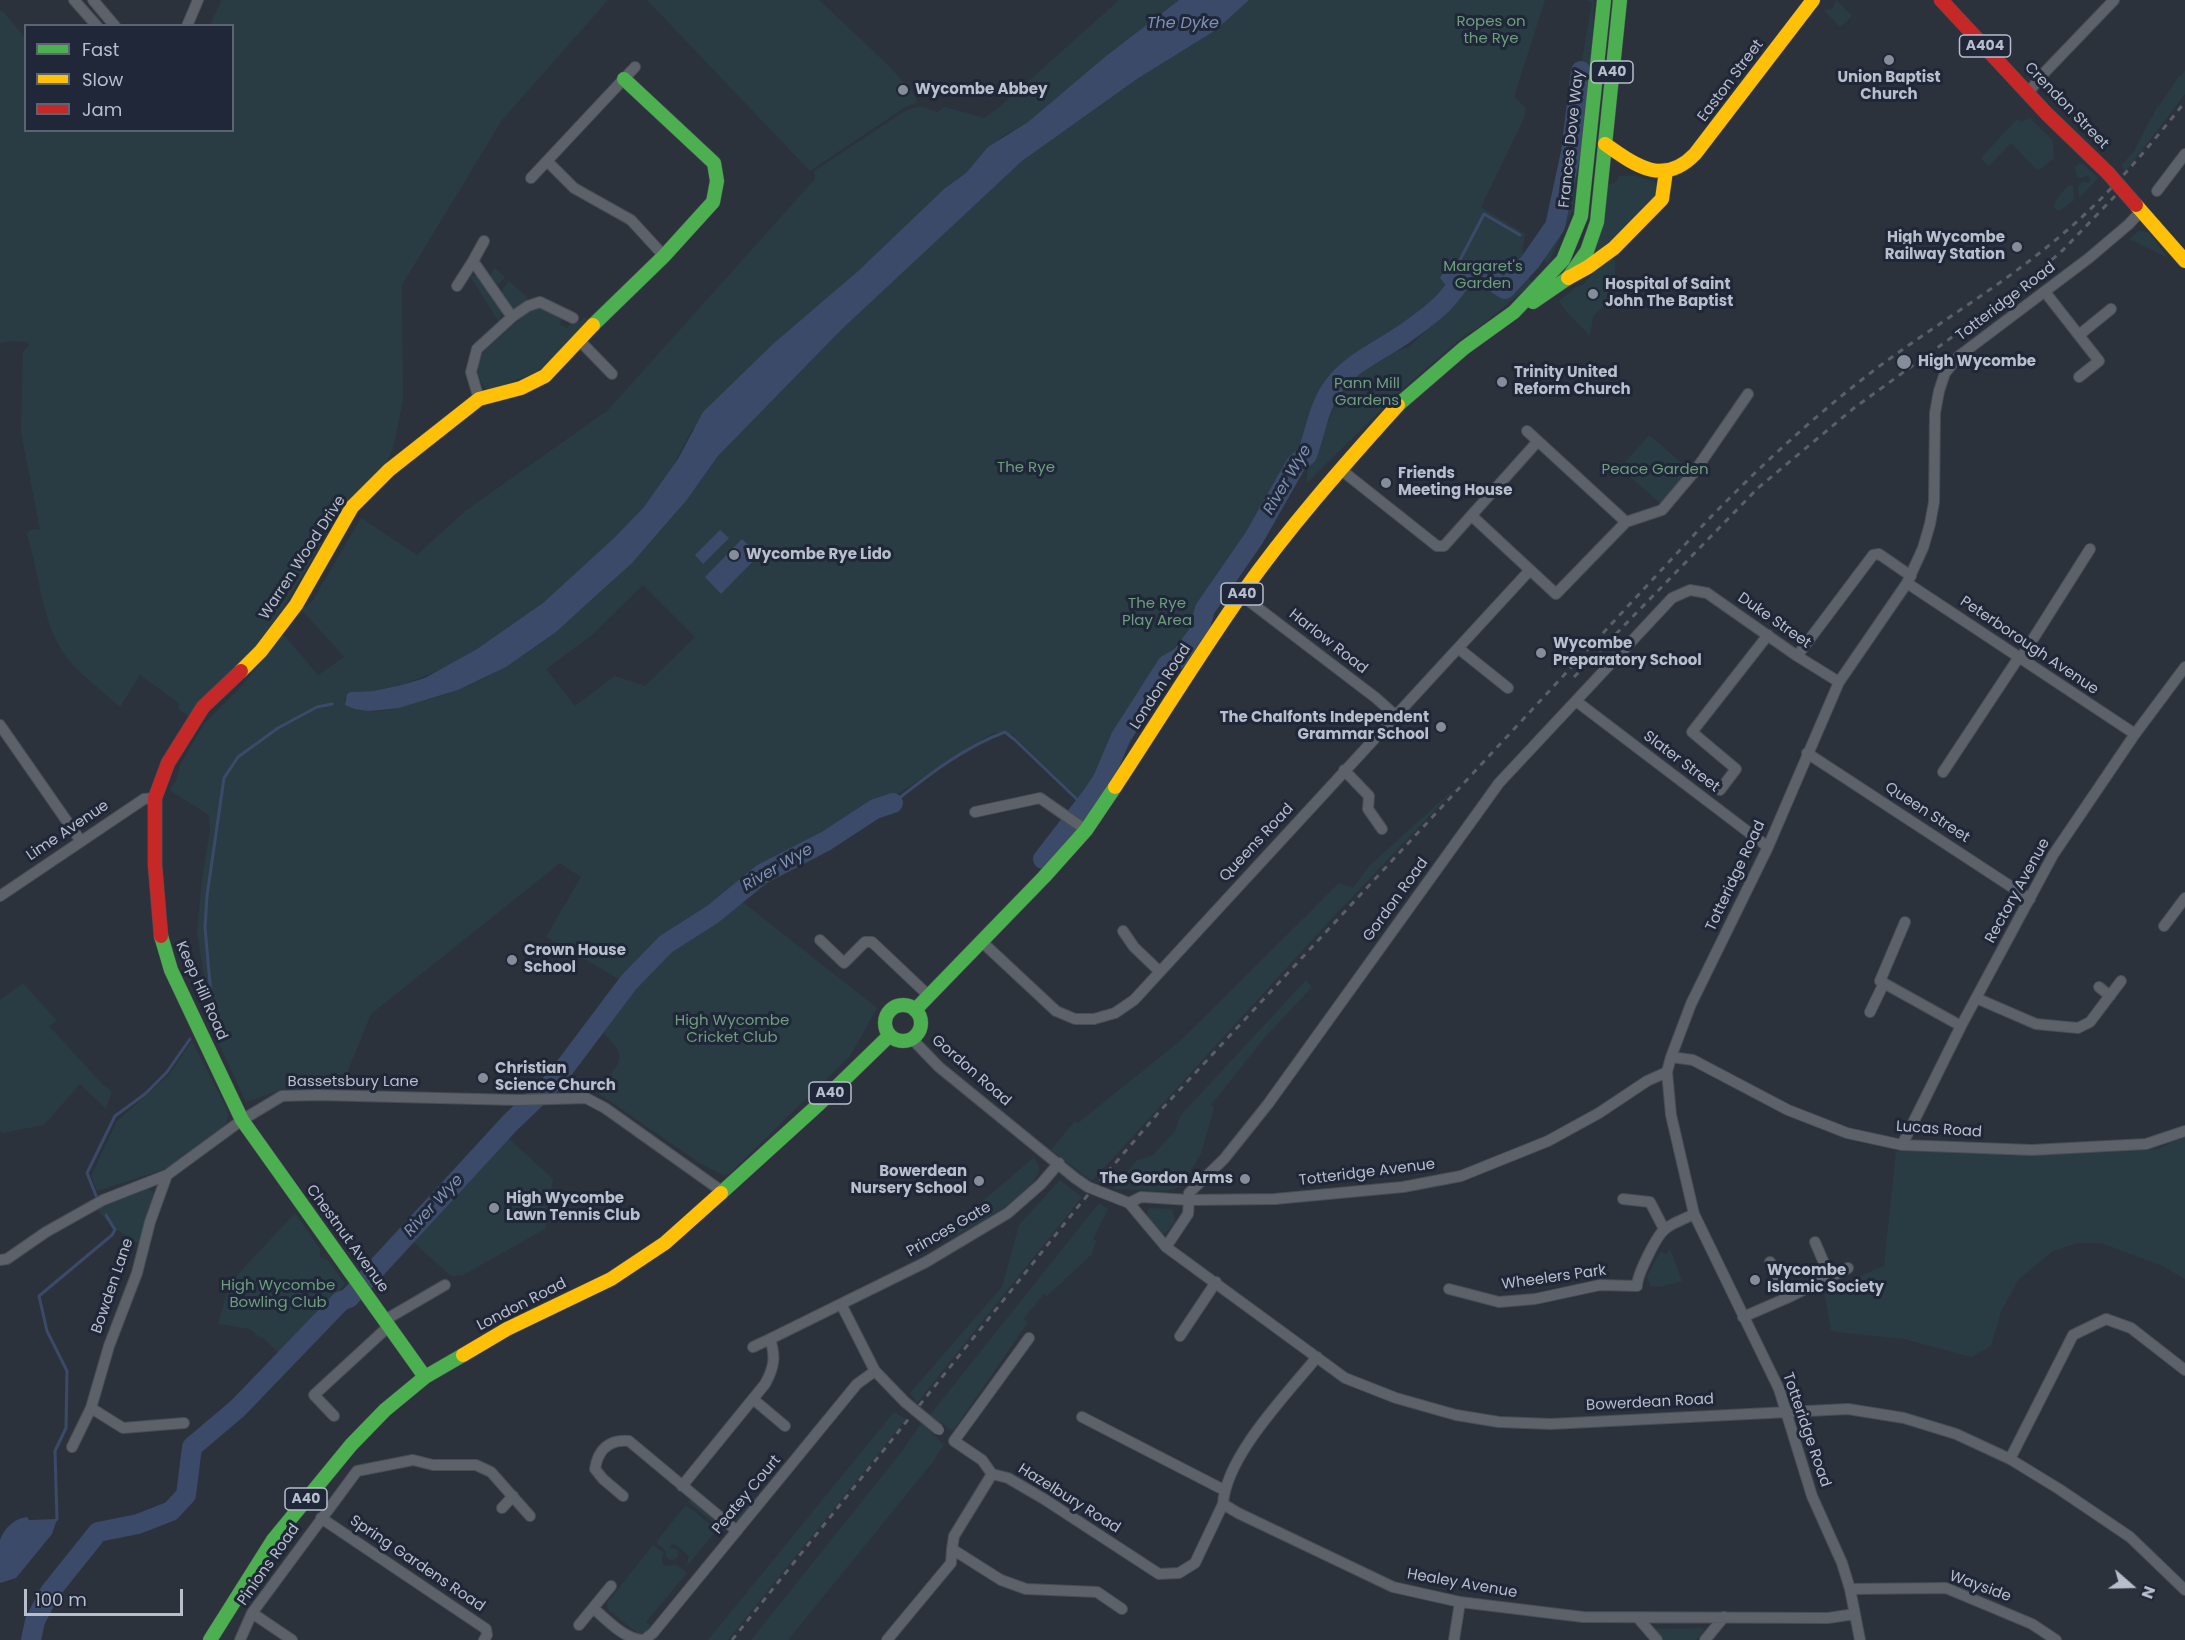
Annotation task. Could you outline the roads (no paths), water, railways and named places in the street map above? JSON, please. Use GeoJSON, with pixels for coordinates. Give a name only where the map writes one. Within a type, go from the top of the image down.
{"type":"FeatureCollection","features":[{"type":"Feature","properties":{"kind":"main road","name":"Frances Dove Way"},"geometry":{"type":"LineString","coordinates":[[1514,312],[1563,260],[1581,216],[1604,0]]}},
{"type":"Feature","properties":{"kind":"main road","name":"A40"},"geometry":{"type":"LineString","coordinates":[[1514,312],[1529,305],[1568,278],[1587,250],[1597,222],[1620,0]]}},
{"type":"Feature","properties":{"kind":"main road","name":"Easton Street"},"geometry":{"type":"LineString","coordinates":[[1666,171],[1681,167],[1695,154],[1814,0]]}},
{"type":"Feature","properties":{"kind":"main road","name":"Crendon Street"},"geometry":{"type":"LineString","coordinates":[[1941,0],[2028,93],[2108,173],[2138,208]]}},
{"type":"Feature","properties":{"kind":"main road","name":"Warren Wood Drive"},"geometry":{"type":"LineString","coordinates":[[168,763],[203,707],[261,651],[296,605],[352,507],[389,470],[479,399],[521,388],[545,376],[594,324],[664,256],[713,202],[717,181],[714,163],[624,80]]}},
{"type":"Feature","properties":{"kind":"main road"},"geometry":{"type":"LineString","coordinates":[[1568,278],[1614,248],[1662,199],[1666,171],[1650,171],[1638,167],[1605,144],[1590,141]]}},
{"type":"Feature","properties":{"kind":"main road","name":"A404"},"geometry":{"type":"LineString","coordinates":[[2138,208],[2185,261]]}},
{"type":"Feature","properties":{"kind":"main road","name":"London Road"},"geometry":{"type":"LineString","coordinates":[[915,1010],[1044,877],[1086,830],[1241,595],[1340,469],[1406,397],[1464,348],[1514,312]]}},
{"type":"Feature","properties":{"kind":"main road","name":"Keep Hill Road"},"geometry":{"type":"LineString","coordinates":[[168,763],[155,798],[155,865],[162,944],[171,970],[242,1120]]}},
{"type":"Feature","properties":{"kind":"main road"},"geometry":{"type":"LineString","coordinates":[[898,1005],[915,1010],[919,1015],[921,1027],[912,1039],[900,1041],[889,1036],[885,1027],[885,1017],[888,1012],[898,1005]]}},
{"type":"Feature","properties":{"kind":"main road","name":"London Road"},"geometry":{"type":"LineString","coordinates":[[210,1640],[273,1540],[343,1454],[385,1410],[425,1377],[507,1329],[611,1279],[665,1244],[889,1036]]}},
{"type":"Feature","properties":{"kind":"main road","name":"Chestnut Avenue"},"geometry":{"type":"LineString","coordinates":[[242,1120],[425,1377]]}},
{"type":"Feature","properties":{"kind":"street"},"geometry":{"type":"LineString","coordinates":[[74,0],[95,24]]}},
{"type":"Feature","properties":{"kind":"street"},"geometry":{"type":"LineString","coordinates":[[93,0],[113,24]]}},
{"type":"Feature","properties":{"kind":"street"},"geometry":{"type":"LineString","coordinates":[[188,24],[198,0]]}},
{"type":"Feature","properties":{"kind":"street"},"geometry":{"type":"LineString","coordinates":[[2028,93],[2044,73],[2114,0]]}},
{"type":"Feature","properties":{"kind":"street"},"geometry":{"type":"LineString","coordinates":[[531,178],[635,67]]}},
{"type":"Feature","properties":{"kind":"street"},"geometry":{"type":"LineString","coordinates":[[2157,191],[2185,154]]}},
{"type":"Feature","properties":{"kind":"street"},"geometry":{"type":"LineString","coordinates":[[547,161],[574,188],[631,220],[664,256]]}},
{"type":"Feature","properties":{"kind":"street","name":"Totteridge Road"},"geometry":{"type":"LineString","coordinates":[[1860,1640],[1850,1589],[1842,1563],[1812,1496],[1779,1389],[1694,1214],[1671,1115],[1667,1072],[1691,1004],[1768,847],[1839,682],[1909,579],[1930,524],[1934,502],[1935,413],[1945,373],[1959,356],[2045,292],[2121,231],[2138,208]]}},
{"type":"Feature","properties":{"kind":"street"},"geometry":{"type":"LineString","coordinates":[[457,286],[484,242]]}},
{"type":"Feature","properties":{"kind":"street"},"geometry":{"type":"LineString","coordinates":[[473,261],[512,317]]}},
{"type":"Feature","properties":{"kind":"street"},"geometry":{"type":"LineString","coordinates":[[2045,292],[2099,361],[2079,377]]}},
{"type":"Feature","properties":{"kind":"street"},"geometry":{"type":"LineString","coordinates":[[479,399],[471,372],[477,349],[512,317],[528,306],[540,302],[573,318]]}},
{"type":"Feature","properties":{"kind":"street"},"geometry":{"type":"LineString","coordinates":[[2079,335],[2111,309]]}},
{"type":"Feature","properties":{"kind":"street"},"geometry":{"type":"LineString","coordinates":[[580,341],[612,374]]}},
{"type":"Feature","properties":{"kind":"street"},"geometry":{"type":"LineString","coordinates":[[1472,516],[1556,594],[1626,522],[1662,510],[1695,471],[1748,394]]}},
{"type":"Feature","properties":{"kind":"street"},"geometry":{"type":"LineString","coordinates":[[1527,431],[1626,522]]}},
{"type":"Feature","properties":{"kind":"street"},"geometry":{"type":"LineString","coordinates":[[1340,469],[1437,546],[1444,546],[1538,441]]}},
{"type":"Feature","properties":{"kind":"street"},"geometry":{"type":"LineString","coordinates":[[1943,772],[2090,549]]}},
{"type":"Feature","properties":{"kind":"street","name":"Peterborough Avenue"},"geometry":{"type":"LineString","coordinates":[[1797,656],[1873,555],[1879,554],[1909,579],[2020,658],[2135,734]]}},
{"type":"Feature","properties":{"kind":"street","name":"Queens Road"},"geometry":{"type":"LineString","coordinates":[[981,941],[1056,1011],[1075,1019],[1094,1019],[1115,1013],[1134,1000],[1530,570]]}},
{"type":"Feature","properties":{"kind":"street","name":"Duke Street"},"geometry":{"type":"LineString","coordinates":[[1690,590],[1707,593],[1797,656],[1839,682]]}},
{"type":"Feature","properties":{"kind":"street","name":"Gordon Road"},"geometry":{"type":"LineString","coordinates":[[1189,1200],[1189,1193],[1224,1160],[1268,1104],[1499,783],[1672,598],[1690,590]]}},
{"type":"Feature","properties":{"kind":"street","name":"Harlow Road"},"geometry":{"type":"LineString","coordinates":[[1241,595],[1395,715]]}},
{"type":"Feature","properties":{"kind":"street"},"geometry":{"type":"LineString","coordinates":[[1720,790],[1736,769],[1692,732],[1768,635]]}},
{"type":"Feature","properties":{"kind":"street"},"geometry":{"type":"LineString","coordinates":[[1458,648],[1508,688]]}},
{"type":"Feature","properties":{"kind":"street","name":"Rectory Avenue"},"geometry":{"type":"LineString","coordinates":[[1902,1145],[1961,1026],[2053,855],[2135,734],[2184,670]]}},
{"type":"Feature","properties":{"kind":"street","name":"Slater Street"},"geometry":{"type":"LineString","coordinates":[[1576,701],[1768,847]]}},
{"type":"Feature","properties":{"kind":"street"},"geometry":{"type":"LineString","coordinates":[[0,725],[80,840]]}},
{"type":"Feature","properties":{"kind":"street","name":"Queen Street"},"geometry":{"type":"LineString","coordinates":[[1807,753],[2030,899]]}},
{"type":"Feature","properties":{"kind":"street"},"geometry":{"type":"LineString","coordinates":[[1344,770],[1369,796],[1368,809],[1382,829]]}},
{"type":"Feature","properties":{"kind":"street","name":"Lime Avenue"},"geometry":{"type":"LineString","coordinates":[[0,896],[80,840],[144,800],[155,798]]}},
{"type":"Feature","properties":{"kind":"street"},"geometry":{"type":"LineString","coordinates":[[975,812],[1040,798],[1086,830]]}},
{"type":"Feature","properties":{"kind":"street"},"geometry":{"type":"LineString","coordinates":[[2164,926],[2185,898]]}},
{"type":"Feature","properties":{"kind":"street"},"geometry":{"type":"LineString","coordinates":[[1905,922],[1880,981],[1961,1026]]}},
{"type":"Feature","properties":{"kind":"street"},"geometry":{"type":"LineString","coordinates":[[1123,931],[1134,947],[1159,971]]}},
{"type":"Feature","properties":{"kind":"street"},"geometry":{"type":"LineString","coordinates":[[820,940],[844,963],[865,942],[872,942],[928,995]]}},
{"type":"Feature","properties":{"kind":"street"},"geometry":{"type":"LineString","coordinates":[[1977,998],[2036,1024],[2078,1028],[2090,1022],[2121,981]]}},
{"type":"Feature","properties":{"kind":"street"},"geometry":{"type":"LineString","coordinates":[[1870,1012],[1884,983]]}},
{"type":"Feature","properties":{"kind":"street"},"geometry":{"type":"LineString","coordinates":[[2099,987],[2110,996]]}},
{"type":"Feature","properties":{"kind":"street","name":"Gordon Road"},"geometry":{"type":"LineString","coordinates":[[912,1039],[939,1067],[1088,1187],[1129,1203],[1166,1246]]}},
{"type":"Feature","properties":{"kind":"street","name":"Lucas Road"},"geometry":{"type":"LineString","coordinates":[[1671,1057],[1693,1060],[1788,1110],[1847,1133],[1902,1145],[2032,1150],[2134,1145],[2146,1144],[2185,1131]]}},
{"type":"Feature","properties":{"kind":"street","name":"Totteridge Avenue"},"geometry":{"type":"LineString","coordinates":[[1189,1200],[1275,1198],[1403,1187],[1461,1176],[1548,1141],[1599,1113],[1647,1081],[1667,1072]]}},
{"type":"Feature","properties":{"kind":"street","name":"Bassetsbury Lane"},"geometry":{"type":"LineString","coordinates":[[0,1260],[8,1258],[46,1232],[103,1200],[166,1175],[242,1120],[282,1096],[518,1100],[586,1098],[604,1108],[723,1192]]}},
{"type":"Feature","properties":{"kind":"street","name":"Princes Gate"},"geometry":{"type":"LineString","coordinates":[[753,1347],[926,1262],[1008,1213],[1041,1184],[1059,1163]]}},
{"type":"Feature","properties":{"kind":"street","name":"Bowden Lane"},"geometry":{"type":"LineString","coordinates":[[72,1447],[90,1408],[109,1346],[136,1273],[166,1175]]}},
{"type":"Feature","properties":{"kind":"street"},"geometry":{"type":"LineString","coordinates":[[1129,1203],[1141,1197],[1189,1200],[1188,1214],[1166,1246]]}},
{"type":"Feature","properties":{"kind":"street"},"geometry":{"type":"LineString","coordinates":[[1623,1199],[1650,1202],[1664,1230],[1694,1214]]}},
{"type":"Feature","properties":{"kind":"street","name":"Wheelers Park"},"geometry":{"type":"LineString","coordinates":[[1449,1289],[1499,1302],[1535,1299],[1600,1285],[1636,1286],[1646,1259],[1664,1230]]}},
{"type":"Feature","properties":{"kind":"street"},"geometry":{"type":"LineString","coordinates":[[1815,1242],[1830,1277]]}},
{"type":"Feature","properties":{"kind":"street","name":"Bowerdean Road"},"geometry":{"type":"LineString","coordinates":[[1166,1246],[1345,1378],[1396,1398],[1456,1415],[1499,1422],[1551,1424],[1848,1409],[1904,1418],[1956,1434],[2010,1460],[2059,1489],[2130,1537],[2185,1590]]}},
{"type":"Feature","properties":{"kind":"street"},"geometry":{"type":"LineString","coordinates":[[1770,1262],[1787,1298]]}},
{"type":"Feature","properties":{"kind":"street"},"geometry":{"type":"LineString","coordinates":[[1743,1317],[1848,1268]]}},
{"type":"Feature","properties":{"kind":"street"},"geometry":{"type":"LineString","coordinates":[[1180,1336],[1216,1282]]}},
{"type":"Feature","properties":{"kind":"street"},"geometry":{"type":"LineString","coordinates":[[334,1416],[314,1395],[387,1323],[445,1285]]}},
{"type":"Feature","properties":{"kind":"street"},"geometry":{"type":"LineString","coordinates":[[841,1304],[875,1371]]}},
{"type":"Feature","properties":{"kind":"street"},"geometry":{"type":"LineString","coordinates":[[2010,1460],[2073,1335],[2106,1319],[2131,1328],[2185,1370]]}},
{"type":"Feature","properties":{"kind":"street"},"geometry":{"type":"LineString","coordinates":[[954,1441],[1029,1338]]}},
{"type":"Feature","properties":{"kind":"street"},"geometry":{"type":"LineString","coordinates":[[682,1486],[765,1384],[772,1371],[775,1353],[770,1339]]}},
{"type":"Feature","properties":{"kind":"street"},"geometry":{"type":"LineString","coordinates":[[1223,1504],[1224,1490],[1231,1473],[1254,1433],[1317,1357]]}},
{"type":"Feature","properties":{"kind":"street","name":"Hazelbury Road"},"geometry":{"type":"LineString","coordinates":[[875,1371],[905,1402],[939,1430],[982,1460],[992,1474],[1008,1478],[1044,1499],[1159,1574],[1179,1574],[1195,1563],[1223,1504]]}},
{"type":"Feature","properties":{"kind":"street","name":"Peatey Court"},"geometry":{"type":"LineString","coordinates":[[593,1608],[634,1639],[643,1640],[653,1633],[857,1384],[875,1371]]}},
{"type":"Feature","properties":{"kind":"street"},"geometry":{"type":"LineString","coordinates":[[753,1399],[785,1426]]}},
{"type":"Feature","properties":{"kind":"street"},"geometry":{"type":"LineString","coordinates":[[90,1408],[123,1428],[184,1423]]}},
{"type":"Feature","properties":{"kind":"street"},"geometry":{"type":"LineString","coordinates":[[1082,1417],[1224,1490]]}},
{"type":"Feature","properties":{"kind":"street"},"geometry":{"type":"LineString","coordinates":[[623,1496],[595,1469],[597,1457],[605,1446],[617,1439],[629,1441],[737,1531]]}},
{"type":"Feature","properties":{"kind":"street"},"geometry":{"type":"LineString","coordinates":[[343,1454],[357,1471],[413,1460],[433,1466],[476,1465],[491,1472],[530,1516]]}},
{"type":"Feature","properties":{"kind":"street","name":"Pinions Road"},"geometry":{"type":"LineString","coordinates":[[240,1640],[252,1613],[357,1471]]}},
{"type":"Feature","properties":{"kind":"street"},"geometry":{"type":"LineString","coordinates":[[887,1640],[951,1563],[954,1536],[992,1474]]}},
{"type":"Feature","properties":{"kind":"street"},"geometry":{"type":"LineString","coordinates":[[502,1508],[513,1496]]}},
{"type":"Feature","properties":{"kind":"street","name":"Healey Avenue"},"geometry":{"type":"LineString","coordinates":[[1223,1504],[1393,1587],[1460,1602],[1583,1617],[1828,1618],[1855,1614]]}},
{"type":"Feature","properties":{"kind":"street","name":"Spring Gardens Road"},"geometry":{"type":"LineString","coordinates":[[321,1518],[486,1629],[488,1638]]}},
{"type":"Feature","properties":{"kind":"street"},"geometry":{"type":"LineString","coordinates":[[951,1549],[1001,1581],[1026,1590],[1097,1592],[1122,1609]]}},
{"type":"Feature","properties":{"kind":"street"},"geometry":{"type":"LineString","coordinates":[[579,1625],[611,1586]]}},
{"type":"Feature","properties":{"kind":"street","name":"Wayside"},"geometry":{"type":"LineString","coordinates":[[1850,1589],[1946,1588],[2032,1624],[2056,1640]]}},
{"type":"Feature","properties":{"kind":"street"},"geometry":{"type":"LineString","coordinates":[[1455,1640],[1460,1602]]}},
{"type":"Feature","properties":{"kind":"street"},"geometry":{"type":"LineString","coordinates":[[252,1613],[292,1640]]}},
{"type":"Feature","properties":{"kind":"street"},"geometry":{"type":"LineString","coordinates":[[1705,1640],[1724,1617]]}},
{"type":"Feature","properties":{"kind":"street"},"geometry":{"type":"LineString","coordinates":[[1638,1618],[1657,1640]]}},
{"type":"Feature","properties":{"kind":"water","name":"The Dyke"},"geometry":{"type":"Polygon","coordinates":[[[1179,0],[1249,0],[1216,30],[1137,79],[1022,161],[841,330],[718,456],[686,501],[632,563],[556,632],[506,667],[458,690],[399,708],[368,711],[345,705],[347,694],[350,692],[373,691],[425,678],[477,649],[543,603],[644,507],[678,459],[703,412],[773,344],[857,272],[944,189],[966,173],[988,147],[1028,122],[1106,56],[1179,0]]]}},
{"type":"Feature","properties":{"kind":"water"},"geometry":{"type":"Polygon","coordinates":[[[1452,257],[1462,272],[1469,273],[1471,278],[1467,284],[1452,293],[1440,278],[1452,257]]]}},
{"type":"Feature","properties":{"kind":"water"},"geometry":{"type":"Polygon","coordinates":[[[720,530],[729,538],[703,564],[695,555],[720,530]]]}},
{"type":"Feature","properties":{"kind":"water"},"geometry":{"type":"Polygon","coordinates":[[[742,539],[759,555],[721,594],[705,577],[742,539]]]}},
{"type":"Feature","properties":{"kind":"water"},"geometry":{"type":"Polygon","coordinates":[[[27,1517],[29,1520],[57,1519],[52,1534],[16,1578],[0,1583],[0,1540],[10,1524],[27,1517]]]}},
{"type":"Feature","properties":{"kind":"waterway","name":"River Wye"},"geometry":{"type":"LineString","coordinates":[[1043,859],[1103,779],[1121,737],[1167,665],[1181,657],[1198,634],[1205,609],[1254,538],[1296,464],[1307,455],[1323,405],[1338,381],[1355,365],[1432,313],[1471,270],[1484,275],[1505,289],[1530,262],[1555,226],[1571,152],[1581,71]]}},
{"type":"Feature","properties":{"kind":"waterway"},"geometry":{"type":"LineString","coordinates":[[1458,270],[1460,260],[1484,214],[1520,235]]}},
{"type":"Feature","properties":{"kind":"waterway"},"geometry":{"type":"LineString","coordinates":[[207,1016],[211,995],[205,927],[207,896],[224,778],[238,757],[278,728],[317,707],[332,704]]}},
{"type":"Feature","properties":{"kind":"waterway"},"geometry":{"type":"LineString","coordinates":[[893,803],[961,754],[1005,732],[1084,806]]}},
{"type":"Feature","properties":{"kind":"waterway","name":"River Wye"},"geometry":{"type":"LineString","coordinates":[[31,1640],[35,1621],[50,1592],[98,1532],[138,1524],[171,1511],[186,1495],[192,1447],[238,1408],[341,1301],[349,1298],[510,1123],[556,1079],[629,982],[666,944],[713,914],[762,874],[826,841],[875,809],[893,803]]}},
{"type":"Feature","properties":{"kind":"waterway"},"geometry":{"type":"LineString","coordinates":[[97,1198],[87,1173],[115,1116],[145,1094],[167,1072],[190,1039]]}},
{"type":"Feature","properties":{"kind":"waterway"},"geometry":{"type":"LineString","coordinates":[[55,1521],[57,1519],[55,1451],[66,1428],[67,1371],[47,1331],[39,1296],[112,1235],[115,1230],[106,1215]]}},
{"type":"Feature","properties":{"kind":"railway"},"geometry":{"type":"LineString","coordinates":[[732,1640],[1081,1203],[1159,1112],[1705,523],[1788,442],[1854,386],[2043,251],[2065,232],[2113,186],[2185,102]]}},
{"type":"Feature","properties":{"kind":"railway"},"geometry":{"type":"LineString","coordinates":[[1574,677],[1758,488],[1854,408],[2017,290],[2063,250],[2115,196]]}},
{"type":"Feature","properties":{"kind":"place","name":"Union Baptist Church"},"geometry":{"type":"Point","coordinates":[1889,60]}},
{"type":"Feature","properties":{"kind":"place","name":"Wycombe Abbey"},"geometry":{"type":"Point","coordinates":[903,90]}},
{"type":"Feature","properties":{"kind":"place","name":"High Wycombe Railway Station"},"geometry":{"type":"Point","coordinates":[2017,247]}},
{"type":"Feature","properties":{"kind":"place","name":"Hospital of Saint John The Baptist"},"geometry":{"type":"Point","coordinates":[1593,294]}},
{"type":"Feature","properties":{"kind":"place","name":"High Wycombe"},"geometry":{"type":"Point","coordinates":[1904,362]}},
{"type":"Feature","properties":{"kind":"place","name":"Trinity United Reform Church"},"geometry":{"type":"Point","coordinates":[1502,382]}},
{"type":"Feature","properties":{"kind":"place","name":"Friends Meeting House"},"geometry":{"type":"Point","coordinates":[1386,483]}},
{"type":"Feature","properties":{"kind":"place","name":"Wycombe Rye Lido"},"geometry":{"type":"Point","coordinates":[734,555]}},
{"type":"Feature","properties":{"kind":"place","name":"Wycombe Preparatory School"},"geometry":{"type":"Point","coordinates":[1541,653]}},
{"type":"Feature","properties":{"kind":"place","name":"The Chalfonts Independent Grammar School"},"geometry":{"type":"Point","coordinates":[1441,727]}},
{"type":"Feature","properties":{"kind":"place","name":"Crown House School"},"geometry":{"type":"Point","coordinates":[512,960]}},
{"type":"Feature","properties":{"kind":"place","name":"Christian Science Church"},"geometry":{"type":"Point","coordinates":[483,1078]}},
{"type":"Feature","properties":{"kind":"place","name":"The Gordon Arms"},"geometry":{"type":"Point","coordinates":[1245,1179]}},
{"type":"Feature","properties":{"kind":"place","name":"Bowerdean Nursery School"},"geometry":{"type":"Point","coordinates":[979,1181]}},
{"type":"Feature","properties":{"kind":"place","name":"High Wycombe Lawn Tennis Club"},"geometry":{"type":"Point","coordinates":[494,1208]}},
{"type":"Feature","properties":{"kind":"place","name":"Wycombe Islamic Society"},"geometry":{"type":"Point","coordinates":[1755,1280]}},
{"type":"Feature","properties":{"kind":"park label","name":"Ropes on the Rye"},"geometry":{"type":"Point","coordinates":[1491,30]}},
{"type":"Feature","properties":{"kind":"park label","name":"Margaret's Garden"},"geometry":{"type":"Point","coordinates":[1483,276]}},
{"type":"Feature","properties":{"kind":"park label","name":"Pann Mill Gardens"},"geometry":{"type":"Point","coordinates":[1367,392]}},
{"type":"Feature","properties":{"kind":"park label","name":"The Rye"},"geometry":{"type":"Point","coordinates":[1026,468]}},
{"type":"Feature","properties":{"kind":"park label","name":"Peace Garden"},"geometry":{"type":"Point","coordinates":[1655,470]}},
{"type":"Feature","properties":{"kind":"park label","name":"The Rye Play Area"},"geometry":{"type":"Point","coordinates":[1157,612]}},
{"type":"Feature","properties":{"kind":"park label","name":"High Wycombe Cricket Club"},"geometry":{"type":"Point","coordinates":[732,1030]}},
{"type":"Feature","properties":{"kind":"park label","name":"High Wycombe Bowling Club"},"geometry":{"type":"Point","coordinates":[278,1294]}}]}
